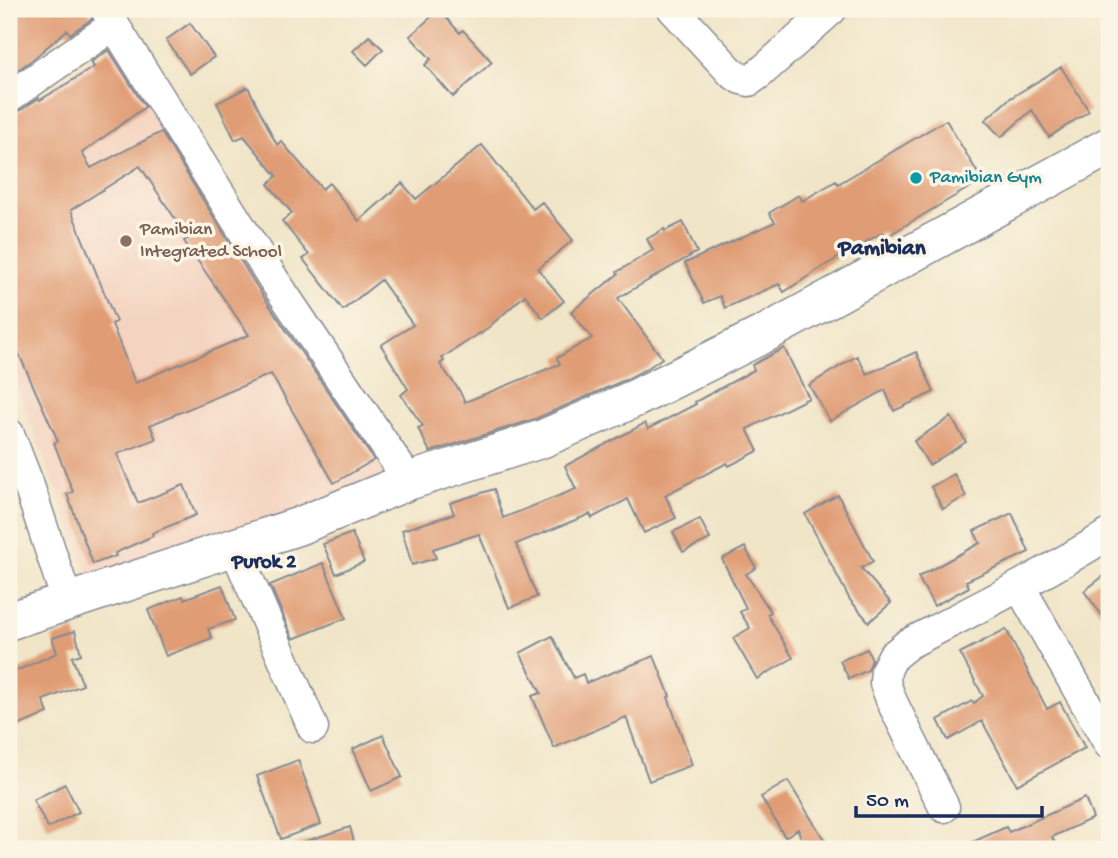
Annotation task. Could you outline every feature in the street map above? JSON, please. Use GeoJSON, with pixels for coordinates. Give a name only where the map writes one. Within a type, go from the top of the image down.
{"type":"FeatureCollection","features":[{"type":"Feature","properties":{"kind":"street"},"geometry":{"type":"LineString","coordinates":[[673,9],[732,74],[749,81],[832,9]]}},
{"type":"Feature","properties":{"kind":"street"},"geometry":{"type":"LineString","coordinates":[[9,97],[110,17],[274,280],[409,481]]}},
{"type":"Feature","properties":{"kind":"street"},"geometry":{"type":"LineString","coordinates":[[9,621],[299,526],[409,481],[542,439],[636,398],[766,332],[1109,146]]}},
{"type":"Feature","properties":{"kind":"street"},"geometry":{"type":"LineString","coordinates":[[9,434],[67,601]]}},
{"type":"Feature","properties":{"kind":"street"},"geometry":{"type":"LineString","coordinates":[[944,807],[891,702],[885,683],[886,670],[893,656],[908,644],[1020,587],[1109,534]]}},
{"type":"Feature","properties":{"kind":"street"},"geometry":{"type":"LineString","coordinates":[[234,546],[313,728]]}},
{"type":"Feature","properties":{"kind":"street"},"geometry":{"type":"LineString","coordinates":[[1020,587],[1109,744]]}},
{"type":"Feature","properties":{"kind":"shaded area","name":"Pamibian Integrated School"},"geometry":{"type":"Polygon","coordinates":[[[119,43],[394,480],[91,580],[9,365],[9,117],[119,43]]]}},
{"type":"Feature","properties":{"kind":"building"},"geometry":{"type":"Polygon","coordinates":[[[9,9],[89,9],[92,19],[70,34],[67,30],[9,76],[9,9]]]}},
{"type":"Feature","properties":{"kind":"building"},"geometry":{"type":"Polygon","coordinates":[[[439,10],[460,33],[463,30],[492,62],[453,97],[425,65],[431,59],[410,36],[439,10]]]}},
{"type":"Feature","properties":{"kind":"building"},"geometry":{"type":"Polygon","coordinates":[[[190,23],[214,57],[190,74],[166,40],[190,23]]]}},
{"type":"Feature","properties":{"kind":"building"},"geometry":{"type":"Polygon","coordinates":[[[369,36],[383,49],[367,65],[353,51],[369,36]]]}},
{"type":"Feature","properties":{"kind":"building"},"geometry":{"type":"Polygon","coordinates":[[[109,50],[145,107],[82,153],[91,168],[161,132],[259,290],[374,460],[334,483],[271,374],[150,425],[156,439],[117,454],[138,503],[184,485],[196,515],[152,533],[153,536],[115,553],[116,556],[93,564],[67,494],[73,492],[54,443],[58,441],[9,332],[9,114],[39,98],[40,100],[94,67],[91,62],[109,50]],[[140,166],[71,210],[116,322],[112,324],[135,383],[249,335],[184,241],[188,238],[140,166]]]}},
{"type":"Feature","properties":{"kind":"building"},"geometry":{"type":"Polygon","coordinates":[[[1061,67],[1089,111],[1049,137],[1032,110],[1001,137],[985,120],[1009,99],[1061,67]]]}},
{"type":"Feature","properties":{"kind":"building"},"geometry":{"type":"Polygon","coordinates":[[[248,87],[277,145],[281,141],[322,189],[329,183],[359,221],[402,183],[416,199],[482,145],[533,209],[542,202],[573,240],[538,269],[564,301],[543,318],[525,295],[481,334],[442,358],[444,361],[440,364],[465,402],[560,364],[557,358],[592,338],[571,312],[618,274],[617,272],[653,250],[647,239],[683,222],[697,252],[618,298],[662,358],[627,379],[535,419],[430,452],[418,428],[423,426],[401,395],[408,389],[381,345],[413,325],[381,280],[343,310],[303,259],[309,255],[282,221],[292,213],[268,184],[277,176],[244,136],[235,140],[217,103],[248,87]]]}},
{"type":"Feature","properties":{"kind":"building"},"geometry":{"type":"Polygon","coordinates":[[[946,120],[982,180],[886,237],[883,232],[784,292],[779,284],[725,308],[720,296],[704,303],[685,263],[775,222],[769,213],[799,195],[802,201],[836,181],[838,184],[946,120]]]}},
{"type":"Feature","properties":{"kind":"building"},"geometry":{"type":"Polygon","coordinates":[[[784,348],[809,398],[747,429],[758,451],[729,466],[727,463],[665,495],[676,518],[644,533],[628,499],[592,518],[590,514],[516,544],[537,597],[509,608],[479,534],[433,549],[436,558],[412,565],[402,530],[454,514],[450,503],[494,489],[503,518],[576,489],[565,466],[645,423],[648,429],[696,404],[695,402],[754,370],[752,365],[784,348]]]}},
{"type":"Feature","properties":{"kind":"building"},"geometry":{"type":"Polygon","coordinates":[[[916,352],[934,392],[894,411],[885,390],[830,421],[809,385],[857,356],[867,374],[916,352]]]}},
{"type":"Feature","properties":{"kind":"building"},"geometry":{"type":"Polygon","coordinates":[[[951,417],[966,442],[929,465],[914,441],[951,417]]]}},
{"type":"Feature","properties":{"kind":"building"},"geometry":{"type":"Polygon","coordinates":[[[954,474],[966,496],[943,509],[931,487],[954,474]]]}},
{"type":"Feature","properties":{"kind":"building"},"geometry":{"type":"Polygon","coordinates":[[[838,495],[873,561],[861,568],[891,603],[869,622],[850,600],[805,514],[838,495]]]}},
{"type":"Feature","properties":{"kind":"building"},"geometry":{"type":"Polygon","coordinates":[[[1012,513],[1029,552],[966,581],[969,587],[934,606],[918,577],[980,543],[974,531],[1012,513]]]}},
{"type":"Feature","properties":{"kind":"building"},"geometry":{"type":"Polygon","coordinates":[[[700,519],[710,539],[683,552],[673,532],[700,519]]]}},
{"type":"Feature","properties":{"kind":"building"},"geometry":{"type":"Polygon","coordinates":[[[352,533],[364,562],[336,574],[323,544],[352,533]]]}},
{"type":"Feature","properties":{"kind":"building"},"geometry":{"type":"Polygon","coordinates":[[[745,547],[756,568],[746,574],[771,612],[767,614],[793,658],[757,679],[733,638],[750,628],[740,612],[746,608],[722,559],[745,547]]]}},
{"type":"Feature","properties":{"kind":"building"},"geometry":{"type":"Polygon","coordinates":[[[323,563],[346,618],[293,639],[270,585],[323,563]]]}},
{"type":"Feature","properties":{"kind":"building"},"geometry":{"type":"Polygon","coordinates":[[[1109,572],[1109,625],[1084,591],[1109,572]]]}},
{"type":"Feature","properties":{"kind":"building"},"geometry":{"type":"Polygon","coordinates":[[[222,585],[235,620],[208,629],[212,638],[166,656],[148,610],[222,585]]]}},
{"type":"Feature","properties":{"kind":"building"},"geometry":{"type":"Polygon","coordinates":[[[1006,629],[1047,709],[1060,702],[1085,748],[1017,785],[982,721],[948,740],[938,720],[983,696],[960,653],[1006,629]]]}},
{"type":"Feature","properties":{"kind":"building"},"geometry":{"type":"Polygon","coordinates":[[[75,631],[81,654],[72,657],[83,685],[43,700],[48,713],[9,730],[9,674],[57,653],[52,638],[75,631]]]}},
{"type":"Feature","properties":{"kind":"building"},"geometry":{"type":"Polygon","coordinates":[[[552,636],[574,678],[583,674],[586,683],[654,656],[692,765],[649,781],[626,717],[554,748],[532,696],[541,693],[520,653],[552,636]]]}},
{"type":"Feature","properties":{"kind":"building"},"geometry":{"type":"Polygon","coordinates":[[[867,649],[872,659],[868,670],[849,679],[840,661],[867,649]]]}},
{"type":"Feature","properties":{"kind":"building"},"geometry":{"type":"Polygon","coordinates":[[[383,735],[402,777],[371,791],[353,749],[383,735]]]}},
{"type":"Feature","properties":{"kind":"building"},"geometry":{"type":"Polygon","coordinates":[[[298,760],[321,824],[281,839],[257,776],[298,760]]]}},
{"type":"Feature","properties":{"kind":"building"},"geometry":{"type":"Polygon","coordinates":[[[788,781],[830,849],[804,849],[798,829],[785,837],[761,797],[788,781]]]}},
{"type":"Feature","properties":{"kind":"building"},"geometry":{"type":"Polygon","coordinates":[[[65,784],[79,812],[48,828],[33,800],[65,784]]]}},
{"type":"Feature","properties":{"kind":"building"},"geometry":{"type":"Polygon","coordinates":[[[1085,798],[1093,818],[1052,837],[1058,849],[957,849],[1006,827],[1009,832],[1085,798]]]}},
{"type":"Feature","properties":{"kind":"building"},"geometry":{"type":"Polygon","coordinates":[[[350,827],[356,849],[294,849],[293,845],[350,827]]]}},
{"type":"Feature","properties":{"kind":"place","name":"Pamibian Gym"},"geometry":{"type":"Point","coordinates":[916,178]}},
{"type":"Feature","properties":{"kind":"place","name":"Pamibian Integrated School"},"geometry":{"type":"Point","coordinates":[126,241]}},
{"type":"Feature","properties":{"kind":"district","name":"Pamibian"},"geometry":{"type":"Point","coordinates":[882,249]}},
{"type":"Feature","properties":{"kind":"district","name":"Purok 2"},"geometry":{"type":"Point","coordinates":[264,563]}}]}
